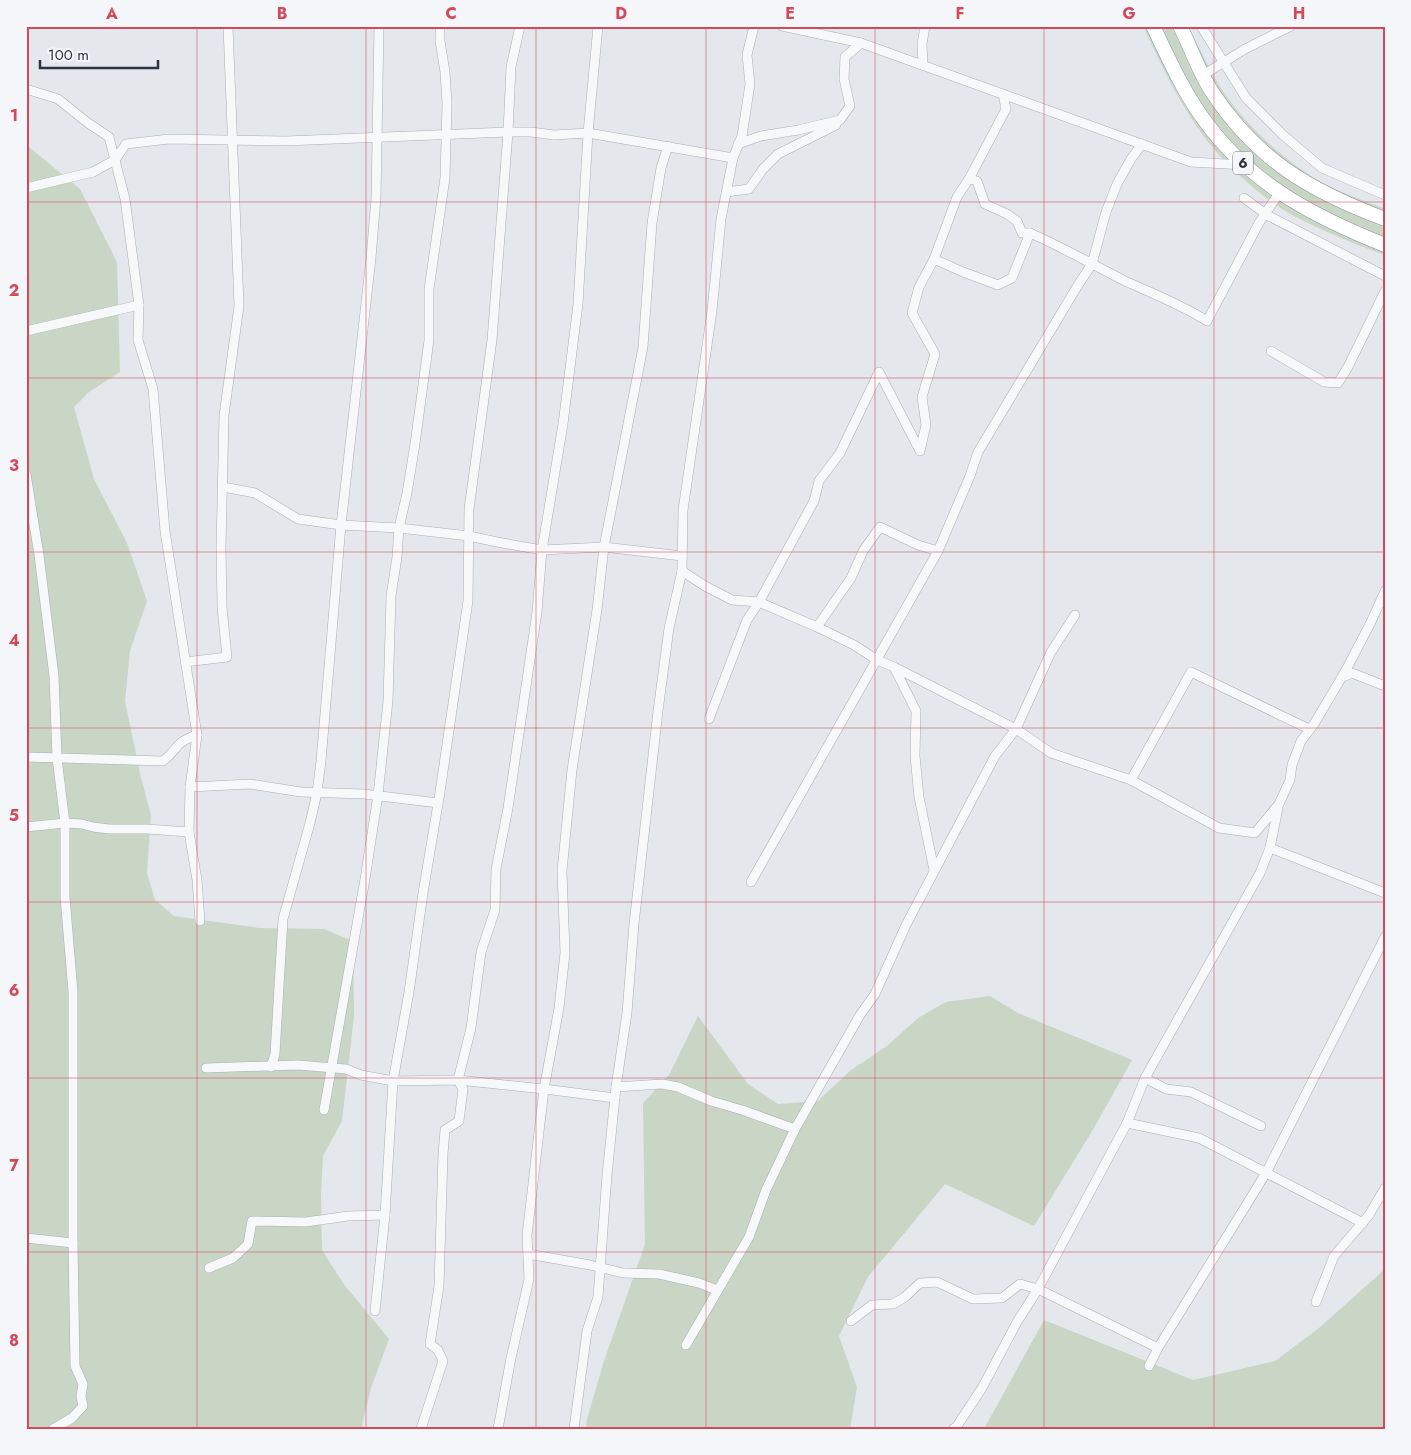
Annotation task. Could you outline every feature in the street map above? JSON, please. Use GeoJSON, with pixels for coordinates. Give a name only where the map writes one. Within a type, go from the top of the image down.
{"type":"FeatureCollection","features":[{"type":"Feature","properties":{"kind":"highway","name":"6"},"geometry":{"type":"LineString","coordinates":[[1153,26],[1179,80],[1203,118],[1244,164],[1279,193],[1299,206],[1385,245]]}},
{"type":"Feature","properties":{"kind":"highway","name":"6"},"geometry":{"type":"LineString","coordinates":[[1180,26],[1212,91],[1257,146],[1279,166],[1318,190],[1350,206],[1385,219]]}},
{"type":"Feature","properties":{"kind":"street"},"geometry":{"type":"LineString","coordinates":[[184,662],[227,657],[222,607],[221,556],[224,416],[239,306],[234,140],[228,26]]}},
{"type":"Feature","properties":{"kind":"street"},"geometry":{"type":"LineString","coordinates":[[271,1067],[275,1054],[283,919],[317,793],[341,525],[376,198],[379,26]]}},
{"type":"Feature","properties":{"kind":"street"},"geometry":{"type":"LineString","coordinates":[[324,1110],[378,795],[388,701],[391,596],[399,528],[414,452],[430,340],[429,289],[445,178],[445,72],[440,41],[440,26]]}},
{"type":"Feature","properties":{"kind":"street"},"geometry":{"type":"LineString","coordinates":[[375,1311],[385,1215],[393,1081],[409,992],[468,601],[469,509],[492,340],[508,132],[511,67],[520,26]]}},
{"type":"Feature","properties":{"kind":"street"},"geometry":{"type":"LineString","coordinates":[[421,1429],[444,1361],[438,1350],[430,1344],[439,1286],[445,1130],[458,1121],[463,1089],[458,1080],[471,1028],[481,952],[495,910],[496,869],[508,808],[537,612],[542,550],[563,424],[578,304],[588,133],[598,26]]}},
{"type":"Feature","properties":{"kind":"street"},"geometry":{"type":"LineString","coordinates":[[574,1429],[587,1331],[598,1297],[616,1087],[627,1013],[634,924],[658,711],[669,628],[682,571],[683,510],[711,320],[721,219],[733,158],[742,136],[750,84],[747,55],[754,26]]}},
{"type":"Feature","properties":{"kind":"street"},"geometry":{"type":"LineString","coordinates":[[782,26],[861,43],[1191,162],[1244,164]]}},
{"type":"Feature","properties":{"kind":"street"},"geometry":{"type":"LineString","coordinates":[[923,66],[922,44],[925,26]]}},
{"type":"Feature","properties":{"kind":"street"},"geometry":{"type":"LineString","coordinates":[[1201,26],[1246,98],[1283,135],[1322,168],[1385,195]]}},
{"type":"Feature","properties":{"kind":"street"},"geometry":{"type":"LineString","coordinates":[[1203,75],[1245,49],[1291,26]]}},
{"type":"Feature","properties":{"kind":"street"},"geometry":{"type":"LineString","coordinates":[[726,192],[749,189],[763,168],[778,154],[835,126],[850,106],[844,78],[845,57],[861,43]]}},
{"type":"Feature","properties":{"kind":"street"},"geometry":{"type":"LineString","coordinates":[[26,89],[58,99],[108,137],[125,199],[139,305],[138,340],[153,389],[164,531],[196,735],[190,787],[189,832],[197,880],[200,920]]}},
{"type":"Feature","properties":{"kind":"street"},"geometry":{"type":"LineString","coordinates":[[708,719],[746,620],[759,602],[814,501],[819,481],[840,453],[879,372],[920,452],[926,425],[922,397],[935,354],[912,313],[919,287],[934,259],[957,197],[969,179],[1006,109],[1003,94]]}},
{"type":"Feature","properties":{"kind":"street"},"geometry":{"type":"LineString","coordinates":[[738,144],[761,136],[840,120]]}},
{"type":"Feature","properties":{"kind":"street"},"geometry":{"type":"LineString","coordinates":[[26,188],[93,172],[115,160],[126,144],[169,139],[286,141],[508,132],[554,135],[588,133],[733,158]]}},
{"type":"Feature","properties":{"kind":"street"},"geometry":{"type":"LineString","coordinates":[[751,882],[938,551],[970,476],[978,452],[1092,264],[1106,212],[1131,159],[1142,144]]}},
{"type":"Feature","properties":{"kind":"street"},"geometry":{"type":"LineString","coordinates":[[498,1429],[511,1358],[529,1279],[527,1235],[544,1088],[559,1008],[565,953],[562,871],[572,770],[597,610],[604,547],[643,347],[652,223],[661,168],[668,146]]}},
{"type":"Feature","properties":{"kind":"street"},"geometry":{"type":"LineString","coordinates":[[969,179],[977,181],[985,204],[1008,214],[1017,221],[1022,233],[1030,233],[1064,248],[1092,264],[1207,321],[1254,231],[1279,193]]}},
{"type":"Feature","properties":{"kind":"street"},"geometry":{"type":"LineString","coordinates":[[1244,198],[1267,215],[1385,276]]}},
{"type":"Feature","properties":{"kind":"street"},"geometry":{"type":"LineString","coordinates":[[934,259],[998,285],[1012,278],[1030,233]]}},
{"type":"Feature","properties":{"kind":"street"},"geometry":{"type":"LineString","coordinates":[[1271,351],[1324,382],[1338,383],[1348,367],[1385,292]]}},
{"type":"Feature","properties":{"kind":"street"},"geometry":{"type":"LineString","coordinates":[[26,331],[139,305]]}},
{"type":"Feature","properties":{"kind":"street"},"geometry":{"type":"LineString","coordinates":[[26,474],[39,556],[54,676],[56,758],[65,823],[65,897],[73,992],[75,1366],[83,1384],[81,1396],[83,1406],[72,1418],[53,1429]]}},
{"type":"Feature","properties":{"kind":"street"},"geometry":{"type":"LineString","coordinates":[[222,487],[255,493],[298,520],[469,536],[542,550],[604,547],[682,556]]}},
{"type":"Feature","properties":{"kind":"street"},"geometry":{"type":"LineString","coordinates":[[817,627],[851,578],[863,551],[880,527],[918,545],[938,551]]}},
{"type":"Feature","properties":{"kind":"street"},"geometry":{"type":"LineString","coordinates":[[682,571],[732,600],[759,602],[817,627],[877,660],[1016,729],[1051,753],[1131,780],[1219,828],[1255,833],[1279,804]]}},
{"type":"Feature","properties":{"kind":"street"},"geometry":{"type":"LineString","coordinates":[[954,1429],[982,1388],[1016,1322],[1038,1289],[1128,1123],[1146,1078],[1260,873],[1270,848],[1279,804],[1290,780],[1292,766],[1301,740],[1310,729],[1346,670],[1385,592]]}},
{"type":"Feature","properties":{"kind":"street"},"geometry":{"type":"LineString","coordinates":[[686,1345],[749,1237],[766,1190],[796,1129],[855,1023],[875,994],[906,925],[934,870],[995,756],[1016,729],[1051,652],[1075,615]]}},
{"type":"Feature","properties":{"kind":"street"},"geometry":{"type":"LineString","coordinates":[[894,667],[916,711],[916,756],[919,797],[934,870]]}},
{"type":"Feature","properties":{"kind":"street"},"geometry":{"type":"LineString","coordinates":[[1131,780],[1191,672],[1310,729]]}},
{"type":"Feature","properties":{"kind":"street"},"geometry":{"type":"LineString","coordinates":[[1345,676],[1352,673],[1385,686]]}},
{"type":"Feature","properties":{"kind":"street"},"geometry":{"type":"LineString","coordinates":[[26,757],[163,761],[169,757],[175,746],[182,740],[196,735]]}},
{"type":"Feature","properties":{"kind":"street"},"geometry":{"type":"LineString","coordinates":[[190,787],[250,784],[301,792],[364,794],[438,803]]}},
{"type":"Feature","properties":{"kind":"street"},"geometry":{"type":"LineString","coordinates":[[26,827],[65,823],[109,829],[189,832]]}},
{"type":"Feature","properties":{"kind":"street"},"geometry":{"type":"LineString","coordinates":[[1270,848],[1385,893]]}},
{"type":"Feature","properties":{"kind":"street"},"geometry":{"type":"LineString","coordinates":[[1149,1366],[1158,1348],[1266,1173],[1385,937]]}},
{"type":"Feature","properties":{"kind":"street"},"geometry":{"type":"LineString","coordinates":[[206,1068],[298,1065],[346,1070],[360,1075],[393,1081],[458,1080],[544,1088],[615,1098]]}},
{"type":"Feature","properties":{"kind":"street"},"geometry":{"type":"LineString","coordinates":[[1146,1078],[1166,1088],[1191,1092],[1261,1126]]}},
{"type":"Feature","properties":{"kind":"street"},"geometry":{"type":"LineString","coordinates":[[616,1087],[662,1084],[678,1087],[711,1102],[742,1110],[796,1129]]}},
{"type":"Feature","properties":{"kind":"street"},"geometry":{"type":"LineString","coordinates":[[1128,1123],[1199,1138],[1362,1223]]}},
{"type":"Feature","properties":{"kind":"street"},"geometry":{"type":"LineString","coordinates":[[1316,1302],[1334,1256],[1369,1215],[1385,1188]]}},
{"type":"Feature","properties":{"kind":"street"},"geometry":{"type":"LineString","coordinates":[[210,1268],[233,1258],[248,1244],[252,1221],[306,1222],[348,1216],[385,1215]]}},
{"type":"Feature","properties":{"kind":"street"},"geometry":{"type":"LineString","coordinates":[[26,1238],[73,1243]]}},
{"type":"Feature","properties":{"kind":"street"},"geometry":{"type":"LineString","coordinates":[[528,1254],[623,1273],[659,1274],[699,1283],[717,1290]]}},
{"type":"Feature","properties":{"kind":"street"},"geometry":{"type":"LineString","coordinates":[[851,1321],[872,1305],[893,1304],[905,1297],[920,1283],[938,1282],[973,1299],[1002,1298],[1020,1284],[1038,1289],[1158,1348]]}},
{"type":"Feature","properties":{"kind":"green space"},"geometry":{"type":"Polygon","coordinates":[[[1143,26],[1188,26],[1221,88],[1239,113],[1261,136],[1285,157],[1319,181],[1385,209],[1385,255],[1339,237],[1294,216],[1267,199],[1228,164],[1206,139],[1189,115],[1143,26]]]}},
{"type":"Feature","properties":{"kind":"green space"},"geometry":{"type":"Polygon","coordinates":[[[26,143],[80,189],[117,262],[120,372],[89,392],[74,407],[94,479],[127,543],[147,601],[130,651],[125,701],[141,778],[151,815],[147,873],[155,900],[174,916],[259,928],[324,929],[353,941],[354,1016],[342,1121],[323,1156],[321,1195],[322,1250],[343,1283],[389,1339],[371,1388],[362,1425],[363,1429],[26,1429],[26,143]]]}},
{"type":"Feature","properties":{"kind":"green space"},"geometry":{"type":"Polygon","coordinates":[[[990,996],[1018,1013],[1132,1060],[1094,1128],[1034,1226],[945,1184],[868,1277],[839,1336],[857,1387],[850,1429],[586,1429],[587,1419],[604,1361],[645,1244],[643,1103],[669,1075],[698,1016],[748,1084],[778,1104],[818,1101],[851,1070],[887,1046],[918,1018],[946,1002],[990,996]]]}},
{"type":"Feature","properties":{"kind":"green space"},"geometry":{"type":"Polygon","coordinates":[[[1385,1269],[1385,1429],[984,1429],[1044,1320],[1193,1380],[1275,1361],[1319,1328],[1385,1269]]]}}]}
